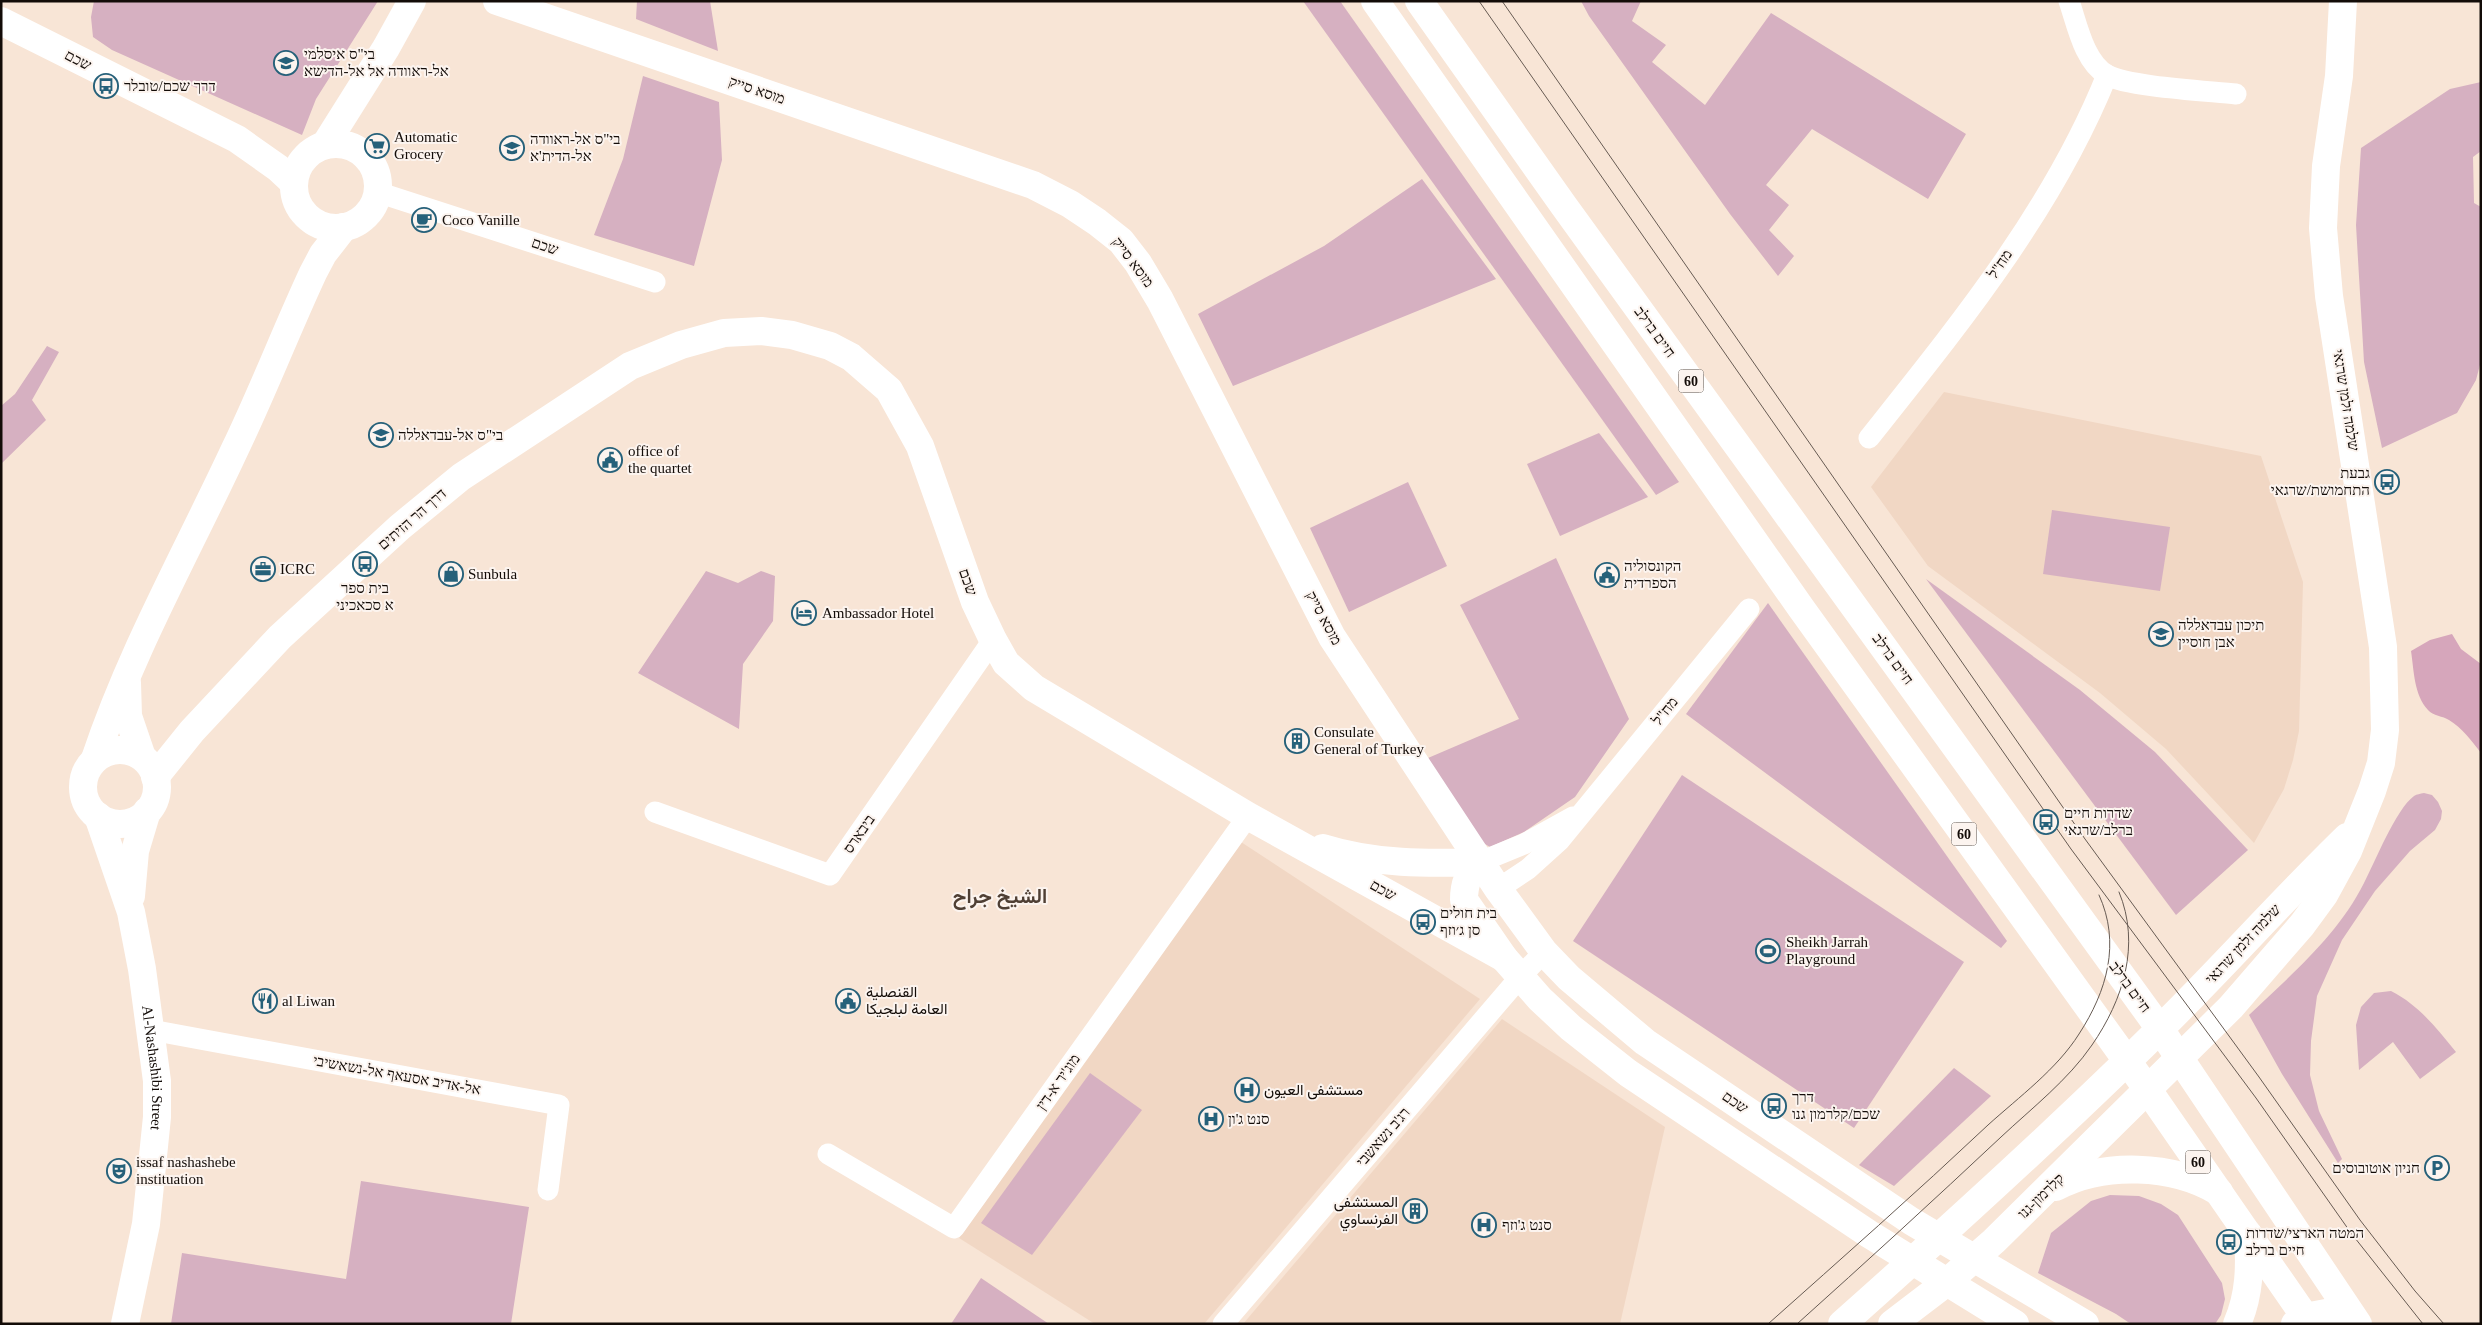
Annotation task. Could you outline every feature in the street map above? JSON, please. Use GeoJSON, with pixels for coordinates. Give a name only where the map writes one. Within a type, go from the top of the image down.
{"type":"FeatureCollection","features":[{"type":"Feature","properties":{"kind":"main road"},"geometry":{"type":"LineString","coordinates":[[316,150],[345,144],[362,152],[370,162],[376,173],[377,192],[373,204],[366,215],[356,222],[344,227],[330,227],[312,220],[298,204],[294,183],[299,165],[316,150],[386,48],[412,1]]}},
{"type":"Feature","properties":{"kind":"main road","name":"מוסא סייק"},"geometry":{"type":"LineString","coordinates":[[498,1],[1033,185],[1070,204],[1121,241],[1160,300],[1332,637],[1480,862]]}},
{"type":"Feature","properties":{"kind":"main road","name":"60"},"geometry":{"type":"LineString","coordinates":[[1375,1],[1801,608],[2148,1090],[2248,1234],[2304,1322]]}},
{"type":"Feature","properties":{"kind":"main road","name":"חיים ברלב"},"geometry":{"type":"LineString","coordinates":[[1420,1],[1564,206],[2181,1058],[2348,1319]]}},
{"type":"Feature","properties":{"kind":"main road","name":"שלמה זלמן שרגאי"},"geometry":{"type":"LineString","coordinates":[[2181,1058],[2231,1007],[2302,925],[2337,874],[2359,825],[2381,763],[2385,730],[2386,685],[2379,607],[2324,259],[2324,192],[2339,76],[2343,1]]}},
{"type":"Feature","properties":{"kind":"main road","name":"שכם"},"geometry":{"type":"LineString","coordinates":[[1,21],[237,139],[277,152],[316,150]]}},
{"type":"Feature","properties":{"kind":"main road","name":"שכם"},"geometry":{"type":"LineString","coordinates":[[237,139],[278,168],[294,183]]}},
{"type":"Feature","properties":{"kind":"main road"},"geometry":{"type":"LineString","coordinates":[[304,292],[312,220]]}},
{"type":"Feature","properties":{"kind":"main road"},"geometry":{"type":"LineString","coordinates":[[95,759],[114,704],[129,669],[235,449],[304,292],[323,254],[344,227]]}},
{"type":"Feature","properties":{"kind":"main road","name":"שכם"},"geometry":{"type":"LineString","coordinates":[[693,341],[724,332],[761,331],[792,335],[830,346],[851,357],[890,390],[900,406],[920,446],[975,602],[1006,663],[1034,688],[1248,816],[1378,888],[1512,967]]}},
{"type":"Feature","properties":{"kind":"main road","name":"דרך הר הזיתים"},"geometry":{"type":"LineString","coordinates":[[149,767],[192,732],[280,637],[400,528],[461,476],[630,366],[693,341]]}},
{"type":"Feature","properties":{"kind":"main road"},"geometry":{"type":"LineString","coordinates":[[129,669],[127,682],[128,716],[149,767],[156,795],[147,811],[133,865],[131,912]]}},
{"type":"Feature","properties":{"kind":"main road"},"geometry":{"type":"LineString","coordinates":[[131,912],[98,816],[88,804],[83,788],[88,767],[104,753],[118,750],[133,752],[149,767]]}},
{"type":"Feature","properties":{"kind":"main road"},"geometry":{"type":"LineString","coordinates":[[98,816],[118,824],[129,822],[147,811]]}},
{"type":"Feature","properties":{"kind":"main road","name":"שלמה זלמן שרגאי"},"geometry":{"type":"LineString","coordinates":[[2127,1061],[2231,959],[2305,878],[2359,825]]}},
{"type":"Feature","properties":{"kind":"main road","name":"שכם"},"geometry":{"type":"LineString","coordinates":[[1287,837],[1331,851],[1379,859],[1424,864],[1480,862],[1544,952],[1569,978],[1645,1042],[1938,1238],[2085,1324]]}},
{"type":"Feature","properties":{"kind":"main road"},"geometry":{"type":"LineString","coordinates":[[1464,900],[1466,880],[1472,869],[1480,862]]}},
{"type":"Feature","properties":{"kind":"main road","name":"מח\"ל"},"geometry":{"type":"LineString","coordinates":[[1378,888],[1420,899],[1464,900],[1498,889]]}},
{"type":"Feature","properties":{"kind":"main road","name":"שכם"},"geometry":{"type":"LineString","coordinates":[[1464,900],[1512,967],[1571,1028],[1628,1072],[1912,1261],[2015,1324]]}},
{"type":"Feature","properties":{"kind":"main road","name":"Al-Nashashibi Street"},"geometry":{"type":"LineString","coordinates":[[131,912],[151,1030],[157,1080],[157,1117],[146,1224],[142,1324]]}},
{"type":"Feature","properties":{"kind":"main road","name":"קלרמון-גנו"},"geometry":{"type":"LineString","coordinates":[[1892,1324],[1974,1259],[2036,1201],[2181,1058]]}},
{"type":"Feature","properties":{"kind":"main road"},"geometry":{"type":"LineString","coordinates":[[1842,1324],[1938,1238],[2127,1061]]}},
{"type":"Feature","properties":{"kind":"main road"},"geometry":{"type":"LineString","coordinates":[[2036,1201],[2057,1186],[2074,1179],[2116,1170],[2147,1171],[2179,1176],[2204,1183],[2219,1192]]}},
{"type":"Feature","properties":{"kind":"main road","name":"Al-Nashashibi Street"},"geometry":{"type":"LineString","coordinates":[[125,1324],[146,1224]]}},
{"type":"Feature","properties":{"kind":"main road"},"geometry":{"type":"LineString","coordinates":[[2237,1324],[2247,1297],[2249,1279],[2248,1234]]}},
{"type":"Feature","properties":{"kind":"main road"},"geometry":{"type":"LineString","coordinates":[[2304,1322],[2348,1319]]}},
{"type":"Feature","properties":{"kind":"street"},"geometry":{"type":"LineString","coordinates":[[2069,1],[2088,52],[2107,75],[2141,83],[2236,94]]}},
{"type":"Feature","properties":{"kind":"street","name":"מח\"ל"},"geometry":{"type":"LineString","coordinates":[[1869,438],[1960,324],[2035,212],[2081,133],[2107,75]]}},
{"type":"Feature","properties":{"kind":"street","name":"שכם"},"geometry":{"type":"LineString","coordinates":[[377,192],[655,282]]}},
{"type":"Feature","properties":{"kind":"street","name":"מח\"ל"},"geometry":{"type":"LineString","coordinates":[[1498,889],[1535,864],[1559,841],[1748,609]]}},
{"type":"Feature","properties":{"kind":"street","name":"ביבארס"},"geometry":{"type":"LineString","coordinates":[[655,812],[830,875],[993,640]]}},
{"type":"Feature","properties":{"kind":"street","name":"מח\"ל"},"geometry":{"type":"LineString","coordinates":[[1480,862],[1524,844],[1580,813]]}},
{"type":"Feature","properties":{"kind":"street","name":"מוג'יר א-דין"},"geometry":{"type":"LineString","coordinates":[[828,1154],[954,1228],[1248,816]]}},
{"type":"Feature","properties":{"kind":"street","name":"רג'ב נשאשבי"},"geometry":{"type":"LineString","coordinates":[[1223,1324],[1512,967],[1544,952]]}},
{"type":"Feature","properties":{"kind":"street","name":"אל-אדיב אסעאף אל-נשאשיבי"},"geometry":{"type":"LineString","coordinates":[[151,1030],[559,1105],[548,1190]]}},
{"type":"Feature","properties":{"kind":"shaded area"},"geometry":{"type":"Polygon","coordinates":[[[94,1],[378,1],[316,99],[302,135],[112,50],[93,37],[91,17],[94,1]]]}},
{"type":"Feature","properties":{"kind":"shaded area"},"geometry":{"type":"Polygon","coordinates":[[[637,1],[710,1],[718,51],[636,19],[637,1]]]}},
{"type":"Feature","properties":{"kind":"shaded area"},"geometry":{"type":"Polygon","coordinates":[[[1303,1],[1340,1],[1679,482],[1656,495],[1303,1]]]}},
{"type":"Feature","properties":{"kind":"shaded area"},"geometry":{"type":"Polygon","coordinates":[[[1581,1],[1641,1],[1632,21],[1666,45],[1652,62],[1705,105],[1771,13],[1966,134],[1928,199],[1812,129],[1766,185],[1789,205],[1769,230],[1794,256],[1778,276],[1730,214],[1589,16],[1581,1]]]}},
{"type":"Feature","properties":{"kind":"shaded area"},"geometry":{"type":"Polygon","coordinates":[[[643,76],[719,102],[722,160],[694,266],[594,235],[623,159],[643,76]]]}},
{"type":"Feature","properties":{"kind":"shaded area"},"geometry":{"type":"Polygon","coordinates":[[[2481,82],[2481,151],[2473,157],[2474,203],[2481,207],[2481,361],[2476,380],[2457,413],[2382,448],[2364,362],[2356,225],[2361,148],[2450,89],[2481,82]]]}},
{"type":"Feature","properties":{"kind":"shaded area"},"geometry":{"type":"Polygon","coordinates":[[[1422,179],[1496,279],[1233,386],[1198,314],[1324,246],[1422,179]]]}},
{"type":"Feature","properties":{"kind":"shaded area"},"geometry":{"type":"Polygon","coordinates":[[[47,346],[59,352],[32,400],[46,420],[1,464],[1,406],[15,394],[47,346]]]}},
{"type":"Feature","properties":{"kind":"shaded area","name":"תיכון עבדאללה אבן חוסיין"},"geometry":{"type":"Polygon","coordinates":[[[1944,392],[2261,456],[2303,582],[2299,731],[2284,789],[2254,843],[2166,749],[2100,693],[1928,566],[1871,487],[1944,392]]]}},
{"type":"Feature","properties":{"kind":"shaded area"},"geometry":{"type":"Polygon","coordinates":[[[1599,433],[1648,497],[1560,536],[1527,464],[1599,433]]]}},
{"type":"Feature","properties":{"kind":"shaded area"},"geometry":{"type":"Polygon","coordinates":[[[1408,482],[1447,566],[1349,612],[1310,528],[1408,482]]]}},
{"type":"Feature","properties":{"kind":"shaded area"},"geometry":{"type":"Polygon","coordinates":[[[2052,510],[2170,527],[2160,591],[2043,574],[2052,510]]]}},
{"type":"Feature","properties":{"kind":"shaded area"},"geometry":{"type":"Polygon","coordinates":[[[1556,558],[1629,719],[1575,797],[1524,832],[1490,847],[1478,840],[1428,758],[1519,719],[1460,605],[1556,558]]]}},
{"type":"Feature","properties":{"kind":"shaded area"},"geometry":{"type":"Polygon","coordinates":[[[706,571],[738,583],[761,571],[775,576],[773,621],[743,664],[739,729],[638,673],[706,571]]]}},
{"type":"Feature","properties":{"kind":"shaded area"},"geometry":{"type":"Polygon","coordinates":[[[1926,579],[2080,690],[2155,752],[2248,850],[2176,915],[1926,579]]]}},
{"type":"Feature","properties":{"kind":"shaded area"},"geometry":{"type":"Polygon","coordinates":[[[1768,603],[2007,941],[2001,948],[1686,714],[1768,603]]]}},
{"type":"Feature","properties":{"kind":"shaded area"},"geometry":{"type":"Polygon","coordinates":[[[2452,634],[2461,649],[2481,664],[2481,753],[2458,727],[2449,720],[2428,710],[2423,704],[2415,682],[2411,651],[2430,640],[2452,634]]]}},
{"type":"Feature","properties":{"kind":"shaded area","name":"Sheikh Jarrah Playground"},"geometry":{"type":"Polygon","coordinates":[[[1682,775],[1964,962],[1854,1128],[1573,941],[1682,775]]]}},
{"type":"Feature","properties":{"kind":"shaded area"},"geometry":{"type":"Polygon","coordinates":[[[2424,793],[2432,795],[2438,802],[2442,811],[2441,819],[2435,830],[2410,851],[2375,891],[2342,940],[2317,996],[2311,1041],[2310,1075],[2319,1111],[2342,1159],[2338,1163],[2282,1074],[2249,1015],[2312,954],[2341,920],[2364,883],[2386,836],[2400,812],[2414,796],[2424,793]]]}},
{"type":"Feature","properties":{"kind":"shaded area","name":"סנט ג'ון"},"geometry":{"type":"Polygon","coordinates":[[[1241,842],[1480,999],[1204,1324],[1095,1324],[959,1238],[1241,842]]]}},
{"type":"Feature","properties":{"kind":"shaded area"},"geometry":{"type":"Polygon","coordinates":[[[2391,991],[2419,1010],[2456,1052],[2420,1079],[2393,1042],[2359,1070],[2356,1025],[2361,1007],[2374,993],[2391,991]]]}},
{"type":"Feature","properties":{"kind":"shaded area","name":"סנט ג'וזף"},"geometry":{"type":"Polygon","coordinates":[[[1502,1019],[1665,1127],[1620,1324],[1243,1324],[1502,1019]]]}},
{"type":"Feature","properties":{"kind":"shaded area"},"geometry":{"type":"Polygon","coordinates":[[[1954,1068],[1991,1096],[1894,1186],[1859,1165],[1954,1068]]]}},
{"type":"Feature","properties":{"kind":"shaded area"},"geometry":{"type":"Polygon","coordinates":[[[1090,1073],[1142,1110],[1032,1255],[981,1223],[1090,1073]]]}},
{"type":"Feature","properties":{"kind":"shaded area"},"geometry":{"type":"Polygon","coordinates":[[[361,1181],[529,1207],[511,1324],[171,1324],[182,1253],[346,1279],[361,1181]]]}},
{"type":"Feature","properties":{"kind":"shaded area"},"geometry":{"type":"Polygon","coordinates":[[[2110,1195],[2139,1196],[2161,1204],[2178,1215],[2222,1283],[2225,1299],[2221,1315],[2215,1324],[2131,1324],[2116,1314],[2038,1273],[2051,1233],[2091,1201],[2110,1195]]]}},
{"type":"Feature","properties":{"kind":"shaded area"},"geometry":{"type":"Polygon","coordinates":[[[981,1278],[1049,1324],[951,1324],[981,1278]]]}},
{"type":"Feature","properties":{"kind":"tram line"},"geometry":{"type":"LineString","coordinates":[[1479,1],[2071,849],[2256,1098],[2351,1233],[2423,1324]]}},
{"type":"Feature","properties":{"kind":"tram line"},"geometry":{"type":"LineString","coordinates":[[1502,1],[2085,839],[2259,1077],[2360,1220],[2415,1291],[2444,1324]]}},
{"type":"Feature","properties":{"kind":"tram line"},"geometry":{"type":"LineString","coordinates":[[1797,1324],[2049,1093],[2072,1070],[2092,1045],[2112,1010],[2125,972],[2128,932],[2119,892]]}},
{"type":"Feature","properties":{"kind":"tram line"},"geometry":{"type":"LineString","coordinates":[[1768,1324],[2049,1071],[2070,1047],[2089,1018],[2097,1001],[2108,966],[2110,949],[2109,931],[2106,913],[2099,895]]}},
{"type":"Feature","properties":{"kind":"place","name":"בי\"ס איסלמי אל-ראוודה אל אל-הדישא"},"geometry":{"type":"Point","coordinates":[286,63]}},
{"type":"Feature","properties":{"kind":"place","name":"דרך שכם/טובלר"},"geometry":{"type":"Point","coordinates":[106,86]}},
{"type":"Feature","properties":{"kind":"place","name":"Automatic Grocery"},"geometry":{"type":"Point","coordinates":[377,146]}},
{"type":"Feature","properties":{"kind":"place","name":"בי\"ס אל-ראוודה אל-הדית'א"},"geometry":{"type":"Point","coordinates":[512,148]}},
{"type":"Feature","properties":{"kind":"place","name":"Coco Vanille"},"geometry":{"type":"Point","coordinates":[424,220]}},
{"type":"Feature","properties":{"kind":"place","name":"בי\"ס אל-עבדאללה"},"geometry":{"type":"Point","coordinates":[381,435]}},
{"type":"Feature","properties":{"kind":"place","name":"office of the quartet"},"geometry":{"type":"Point","coordinates":[610,460]}},
{"type":"Feature","properties":{"kind":"place","name":"גבעת התחמושת/שרגאי"},"geometry":{"type":"Point","coordinates":[2387,482]}},
{"type":"Feature","properties":{"kind":"place","name":"בית ספר א סכאכיני"},"geometry":{"type":"Point","coordinates":[365,564]}},
{"type":"Feature","properties":{"kind":"place","name":"ICRC"},"geometry":{"type":"Point","coordinates":[263,569]}},
{"type":"Feature","properties":{"kind":"place","name":"Sunbula"},"geometry":{"type":"Point","coordinates":[451,574]}},
{"type":"Feature","properties":{"kind":"place","name":"הקונסוליה הספרדית"},"geometry":{"type":"Point","coordinates":[1607,575]}},
{"type":"Feature","properties":{"kind":"place","name":"Ambassador Hotel"},"geometry":{"type":"Point","coordinates":[804,613]}},
{"type":"Feature","properties":{"kind":"place","name":"תיכון עבדאללה אבן חוסיין"},"geometry":{"type":"Point","coordinates":[2161,634]}},
{"type":"Feature","properties":{"kind":"place","name":"Consulate General of Turkey"},"geometry":{"type":"Point","coordinates":[1297,741]}},
{"type":"Feature","properties":{"kind":"place","name":"שדרות חיים ברלב/שרגאי"},"geometry":{"type":"Point","coordinates":[2046,822]}},
{"type":"Feature","properties":{"kind":"place","name":"בית חולים סן ג׳וזף"},"geometry":{"type":"Point","coordinates":[1423,922]}},
{"type":"Feature","properties":{"kind":"place","name":"Sheikh Jarrah Playground"},"geometry":{"type":"Point","coordinates":[1768,951]}},
{"type":"Feature","properties":{"kind":"place","name":"al Liwan"},"geometry":{"type":"Point","coordinates":[265,1001]}},
{"type":"Feature","properties":{"kind":"place","name":"القنصلية العامة لبلجيكا"},"geometry":{"type":"Point","coordinates":[848,1001]}},
{"type":"Feature","properties":{"kind":"place","name":"مستشفى العيون"},"geometry":{"type":"Point","coordinates":[1247,1090]}},
{"type":"Feature","properties":{"kind":"place","name":"דרך שכם/קלרמון גנו"},"geometry":{"type":"Point","coordinates":[1774,1106]}},
{"type":"Feature","properties":{"kind":"place","name":"סנט ג'ון"},"geometry":{"type":"Point","coordinates":[1211,1119]}},
{"type":"Feature","properties":{"kind":"place","name":"חניון אוטובוסים"},"geometry":{"type":"Point","coordinates":[2437,1168]}},
{"type":"Feature","properties":{"kind":"place","name":"issaf nashashebe instituation"},"geometry":{"type":"Point","coordinates":[119,1171]}},
{"type":"Feature","properties":{"kind":"place","name":"المستشفى الفرنساوي"},"geometry":{"type":"Point","coordinates":[1415,1211]}},
{"type":"Feature","properties":{"kind":"place","name":"סנט ג'וזף"},"geometry":{"type":"Point","coordinates":[1484,1225]}},
{"type":"Feature","properties":{"kind":"place","name":"המטה הארצי/שדרות חיים ברלב"},"geometry":{"type":"Point","coordinates":[2229,1242]}},
{"type":"Feature","properties":{"kind":"district","name":"الشيخ جراح"},"geometry":{"type":"Point","coordinates":[1000,896]}}]}
